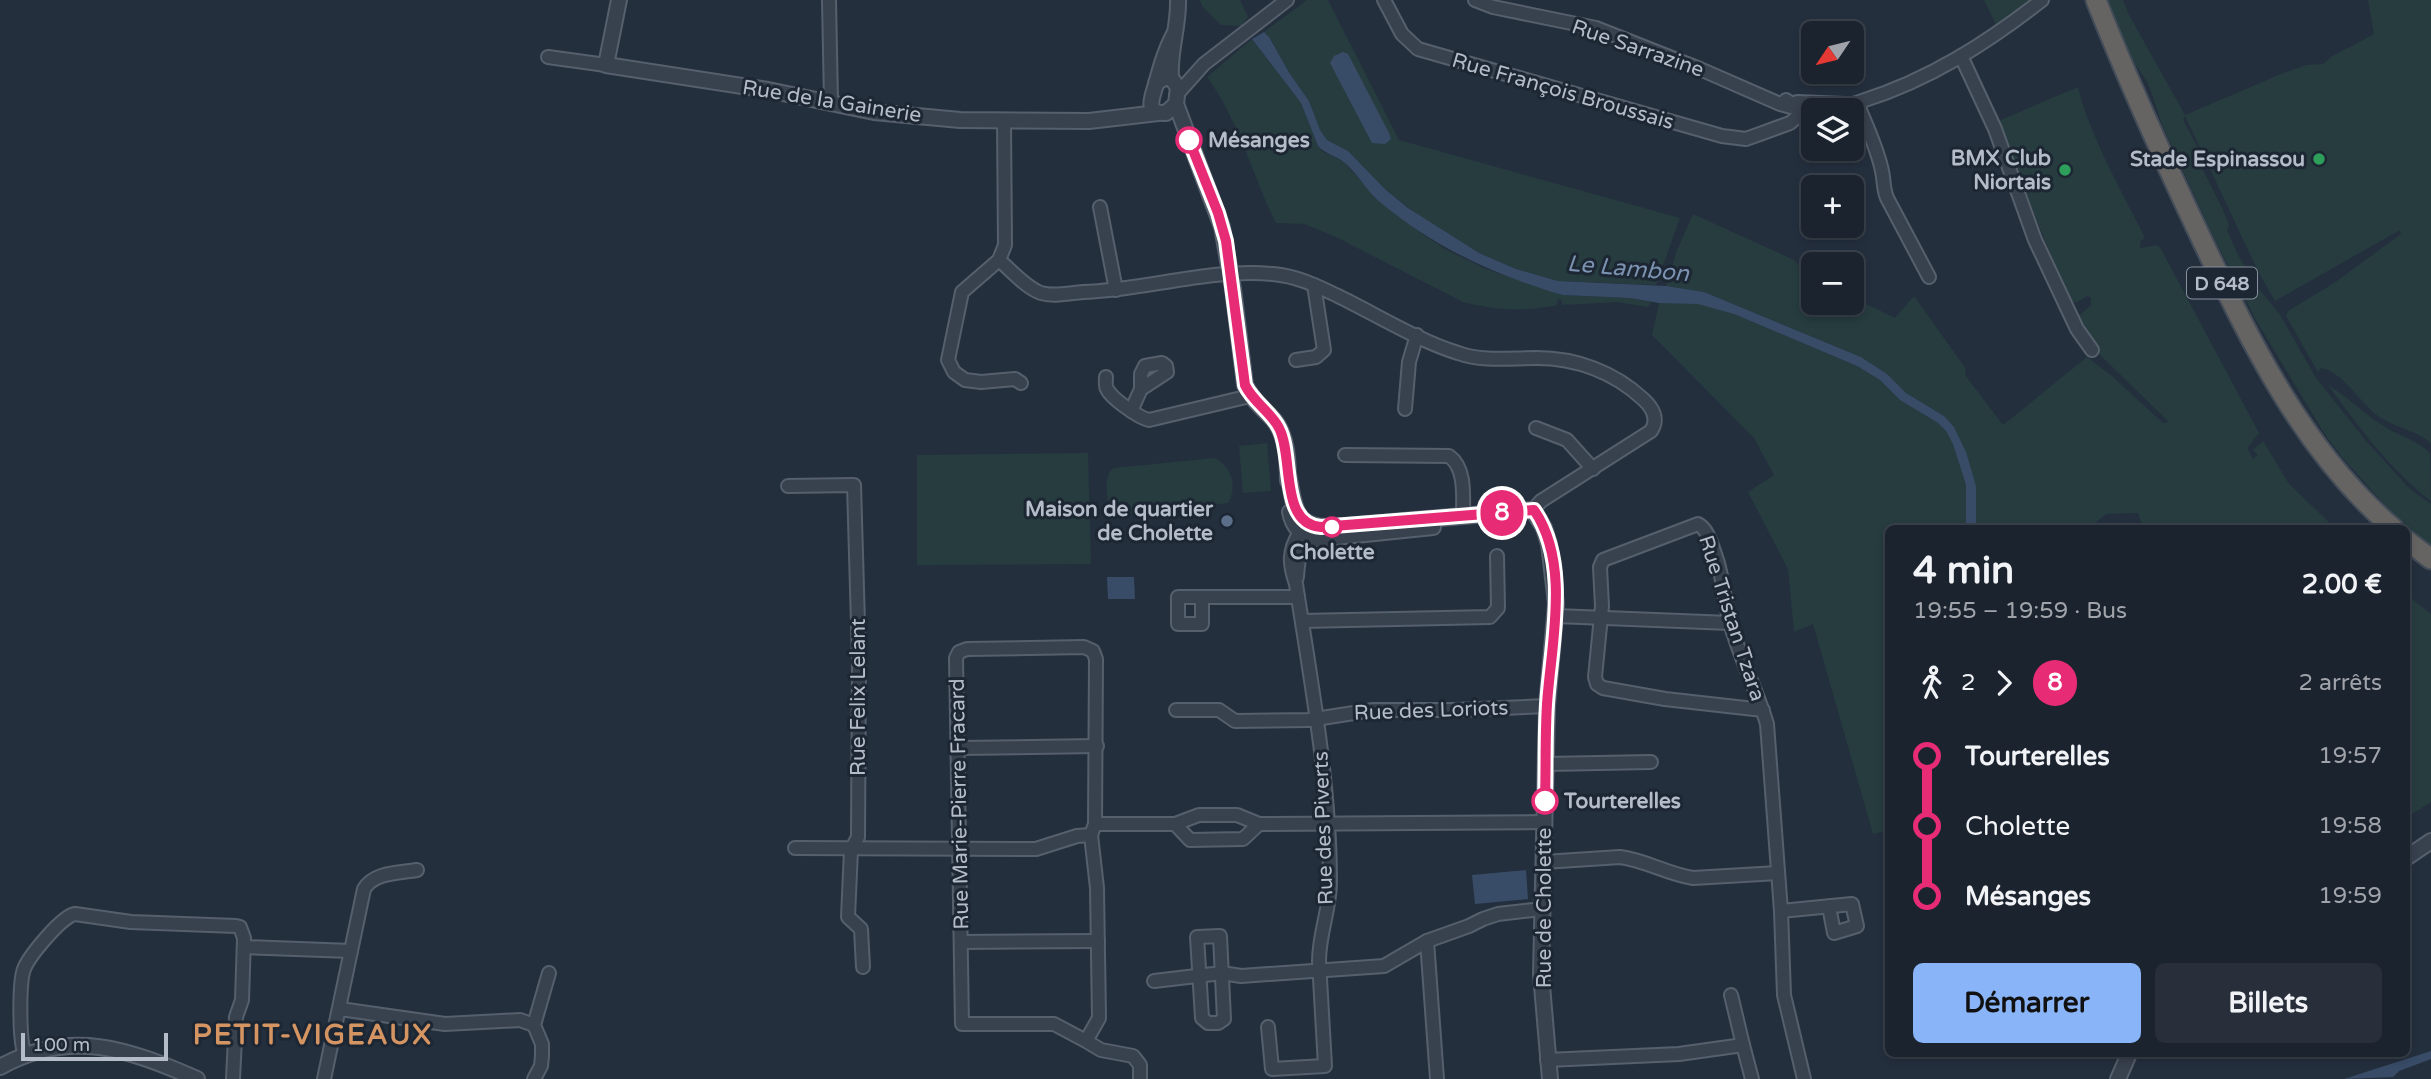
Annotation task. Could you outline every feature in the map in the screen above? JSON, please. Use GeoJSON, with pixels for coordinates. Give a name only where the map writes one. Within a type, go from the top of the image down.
{"type":"FeatureCollection","features":[{"type":"Feature","properties":{"kind":"highway","name":"D 648"},"geometry":{"type":"LineString","coordinates":[[2090,3],[2164,189],[2248,360],[2283,419],[2311,459],[2348,504],[2370,525]]}},
{"type":"Feature","properties":{"kind":"highway","name":"D 648"},"geometry":{"type":"LineString","coordinates":[[2090,3],[2239,316],[2275,383],[2332,466],[2358,496],[2390,525]]}},
{"type":"Feature","properties":{"kind":"highway"},"geometry":{"type":"LineString","coordinates":[[2410,543],[2431,559]]}},
{"type":"Feature","properties":{"kind":"highway"},"geometry":{"type":"LineString","coordinates":[[2410,560],[2431,575]]}},
{"type":"Feature","properties":{"kind":"street"},"geometry":{"type":"LineString","coordinates":[[606,65],[619,0]]}},
{"type":"Feature","properties":{"kind":"street"},"geometry":{"type":"LineString","coordinates":[[829,0],[831,102]]}},
{"type":"Feature","properties":{"kind":"street"},"geometry":{"type":"LineString","coordinates":[[1178,0],[1174,34],[1160,65],[1152,106],[1161,113],[1200,169]]}},
{"type":"Feature","properties":{"kind":"street"},"geometry":{"type":"LineString","coordinates":[[1175,88],[1287,0]]}},
{"type":"Feature","properties":{"kind":"street","name":"Rue François Broussais"},"geometry":{"type":"LineString","coordinates":[[1384,0],[1402,34],[1418,49],[1722,136],[1746,139],[1790,122],[1799,106]]}},
{"type":"Feature","properties":{"kind":"street","name":"Rue Sarrazine"},"geometry":{"type":"LineString","coordinates":[[1475,0],[1596,28],[1757,93],[1799,106]]}},
{"type":"Feature","properties":{"kind":"street","name":"Rue Sarrazine"},"geometry":{"type":"LineString","coordinates":[[1864,99],[1922,78],[1998,34],[2042,0]]}},
{"type":"Feature","properties":{"kind":"street"},"geometry":{"type":"LineString","coordinates":[[1161,113],[1172,109],[1175,88],[1174,34]]}},
{"type":"Feature","properties":{"kind":"street"},"geometry":{"type":"LineString","coordinates":[[1961,56],[1995,128],[2035,240],[2077,329],[2092,350]]}},
{"type":"Feature","properties":{"kind":"street","name":"Rue de la Gainerie"},"geometry":{"type":"LineString","coordinates":[[548,57],[831,102],[874,112],[960,120],[1089,121],[1161,113]]}},
{"type":"Feature","properties":{"kind":"street","name":"Rue de la Gainerie"},"geometry":{"type":"LineString","coordinates":[[1118,116],[1154,89],[1164,78],[1175,88]]}},
{"type":"Feature","properties":{"kind":"street"},"geometry":{"type":"LineString","coordinates":[[1175,88],[1200,169],[1222,227],[1243,373],[1250,396],[1279,426],[1295,508],[1306,534]]}},
{"type":"Feature","properties":{"kind":"street"},"geometry":{"type":"LineString","coordinates":[[1766,131],[1777,120],[1799,106]]}},
{"type":"Feature","properties":{"kind":"street"},"geometry":{"type":"LineString","coordinates":[[1004,122],[1005,237],[999,260],[962,292],[948,360],[954,372],[965,380],[981,382],[1014,379],[1021,383]]}},
{"type":"Feature","properties":{"kind":"street"},"geometry":{"type":"LineString","coordinates":[[1864,124],[1875,148],[1886,198],[1929,277]]}},
{"type":"Feature","properties":{"kind":"street"},"geometry":{"type":"LineString","coordinates":[[1100,207],[1116,290]]}},
{"type":"Feature","properties":{"kind":"street"},"geometry":{"type":"LineString","coordinates":[[999,260],[1043,294],[1116,290],[1230,273],[1272,274],[1301,279],[1457,353],[1487,359],[1538,358],[1581,364],[1607,374],[1636,392],[1653,411],[1655,425],[1643,437],[1541,502],[1534,510],[1321,527],[1306,534]]}},
{"type":"Feature","properties":{"kind":"street"},"geometry":{"type":"LineString","coordinates":[[1296,360],[1316,356],[1324,350],[1314,285]]}},
{"type":"Feature","properties":{"kind":"street"},"geometry":{"type":"LineString","coordinates":[[1405,409],[1410,350],[1416,335]]}},
{"type":"Feature","properties":{"kind":"street"},"geometry":{"type":"LineString","coordinates":[[1106,377],[1107,389],[1136,416],[1149,420],[1250,396]]}},
{"type":"Feature","properties":{"kind":"street"},"geometry":{"type":"LineString","coordinates":[[1131,411],[1141,389]]}},
{"type":"Feature","properties":{"kind":"street"},"geometry":{"type":"LineString","coordinates":[[1536,428],[1567,440],[1593,469]]}},
{"type":"Feature","properties":{"kind":"street"},"geometry":{"type":"LineString","coordinates":[[1345,455],[1449,456],[1455,460],[1460,471],[1463,515]]}},
{"type":"Feature","properties":{"kind":"street","name":"Rue Felix Lelant"},"geometry":{"type":"LineString","coordinates":[[788,486],[855,485],[859,657],[858,837],[851,850],[848,917],[861,929],[863,967]]}},
{"type":"Feature","properties":{"kind":"street","name":"Rue de Cholette"},"geometry":{"type":"LineString","coordinates":[[1534,510],[1549,544],[1556,616],[1547,706],[1541,974],[1550,1079]]}},
{"type":"Feature","properties":{"kind":"street"},"geometry":{"type":"LineString","coordinates":[[1306,534],[1367,535],[1490,520],[1512,512]]}},
{"type":"Feature","properties":{"kind":"street","name":"Rue Tristan Tzara"},"geometry":{"type":"LineString","coordinates":[[1600,617],[1600,567],[1603,560],[1698,524],[1703,527],[1720,569],[1730,623],[1763,710],[1769,741],[1784,995],[1804,1079]]}},
{"type":"Feature","properties":{"kind":"street","name":"Rue des Piverts"},"geometry":{"type":"LineString","coordinates":[[1268,1027],[1272,1069],[1325,1066],[1319,945],[1330,894],[1327,824],[1321,753],[1302,621],[1290,560],[1292,545],[1306,534]]}},
{"type":"Feature","properties":{"kind":"street"},"geometry":{"type":"LineString","coordinates":[[1302,621],[1490,617],[1498,608],[1497,556]]}},
{"type":"Feature","properties":{"kind":"street"},"geometry":{"type":"LineString","coordinates":[[1202,598],[1297,591]]}},
{"type":"Feature","properties":{"kind":"street"},"geometry":{"type":"LineString","coordinates":[[1556,616],[1730,623]]}},
{"type":"Feature","properties":{"kind":"street"},"geometry":{"type":"LineString","coordinates":[[1600,617],[1595,677],[1597,684],[1603,688],[1665,699],[1763,710]]}},
{"type":"Feature","properties":{"kind":"street","name":"Rue Marie-Pierre Fracard"},"geometry":{"type":"LineString","coordinates":[[1086,1041],[1099,1018],[1097,888],[1093,830],[1097,746],[1096,659],[1093,651],[1084,647],[967,649],[960,652],[956,658],[962,1024],[1054,1024],[1101,1050],[1133,1056],[1140,1065],[1140,1079]]}},
{"type":"Feature","properties":{"kind":"street","name":"Rue des Loriots"},"geometry":{"type":"LineString","coordinates":[[1176,710],[1219,710],[1235,721],[1316,719],[1373,710],[1547,706]]}},
{"type":"Feature","properties":{"kind":"street"},"geometry":{"type":"LineString","coordinates":[[958,748],[1097,746]]}},
{"type":"Feature","properties":{"kind":"street"},"geometry":{"type":"LineString","coordinates":[[1547,764],[1651,762]]}},
{"type":"Feature","properties":{"kind":"street"},"geometry":{"type":"LineString","coordinates":[[795,848],[1036,849],[1093,830],[1175,824],[1199,815],[1237,815],[1259,824],[1544,822]]}},
{"type":"Feature","properties":{"kind":"street"},"geometry":{"type":"LineString","coordinates":[[1175,824],[1190,840],[1243,839],[1259,824]]}},
{"type":"Feature","properties":{"kind":"street"},"geometry":{"type":"LineString","coordinates":[[2410,847],[2431,832]]}},
{"type":"Feature","properties":{"kind":"street"},"geometry":{"type":"LineString","coordinates":[[2410,855],[2431,841]]}},
{"type":"Feature","properties":{"kind":"street"},"geometry":{"type":"LineString","coordinates":[[1544,862],[1619,857],[1693,878],[1778,873]]}},
{"type":"Feature","properties":{"kind":"street"},"geometry":{"type":"LineString","coordinates":[[324,1079],[361,904],[368,883],[386,875],[417,870]]}},
{"type":"Feature","properties":{"kind":"street"},"geometry":{"type":"LineString","coordinates":[[1781,911],[1829,906]]}},
{"type":"Feature","properties":{"kind":"street"},"geometry":{"type":"LineString","coordinates":[[1154,981],[1222,973],[1241,976],[1384,966],[1427,941],[1498,914],[1542,909]]}},
{"type":"Feature","properties":{"kind":"street"},"geometry":{"type":"LineString","coordinates":[[24,1055],[20,1037],[23,971],[57,925],[67,916],[75,914],[149,923],[236,926],[243,931],[244,947],[242,1000],[236,1017],[233,1079]]}},
{"type":"Feature","properties":{"kind":"street"},"geometry":{"type":"LineString","coordinates":[[1220,936],[1224,1019],[1218,1023],[1208,1023],[1202,1018],[1199,975],[1197,937],[1220,936]]}},
{"type":"Feature","properties":{"kind":"street"},"geometry":{"type":"LineString","coordinates":[[1427,941],[1437,1079]]}},
{"type":"Feature","properties":{"kind":"street"},"geometry":{"type":"LineString","coordinates":[[961,942],[1098,942]]}},
{"type":"Feature","properties":{"kind":"street"},"geometry":{"type":"LineString","coordinates":[[244,947],[351,951]]}},
{"type":"Feature","properties":{"kind":"street"},"geometry":{"type":"LineString","coordinates":[[534,1079],[541,1066],[542,1044],[534,1025],[549,973]]}},
{"type":"Feature","properties":{"kind":"street"},"geometry":{"type":"LineString","coordinates":[[1731,995],[1752,1079]]}},
{"type":"Feature","properties":{"kind":"street"},"geometry":{"type":"LineString","coordinates":[[340,1009],[445,1024],[520,1020],[534,1025]]}},
{"type":"Feature","properties":{"kind":"street"},"geometry":{"type":"LineString","coordinates":[[1547,1060],[1679,1054],[1743,1045]]}},
{"type":"Feature","properties":{"kind":"street"},"geometry":{"type":"LineString","coordinates":[[0,1067],[24,1055],[58,1046],[93,1046],[131,1053],[197,1079]]}},
{"type":"Feature","properties":{"kind":"street"},"geometry":{"type":"LineString","coordinates":[[2118,1079],[2128,1057]]}},
{"type":"Feature","properties":{"kind":"green space"},"geometry":{"type":"Polygon","coordinates":[[[1200,0],[1240,0],[1248,17],[1241,26],[1221,25],[1202,6],[1200,0]]]}},
{"type":"Feature","properties":{"kind":"green space"},"geometry":{"type":"Polygon","coordinates":[[[1307,0],[1328,0],[1399,140],[1680,218],[1656,285],[1558,281],[1516,269],[1479,253],[1427,222],[1386,190],[1348,151],[1327,140],[1320,130],[1309,101],[1264,32],[1307,0]]]}},
{"type":"Feature","properties":{"kind":"green space"},"geometry":{"type":"Polygon","coordinates":[[[1984,0],[2029,0],[1997,27],[1984,0]]]}},
{"type":"Feature","properties":{"kind":"green space"},"geometry":{"type":"Polygon","coordinates":[[[2107,0],[2123,0],[2185,115],[2281,74],[2306,65],[2323,64],[2374,34],[2368,0],[2431,0],[2431,444],[2421,436],[2378,416],[2336,375],[2320,368],[2318,372],[2286,316],[2288,311],[2334,283],[2401,234],[2400,230],[2275,301],[2258,271],[2185,116],[2183,120],[2201,153],[2203,170],[2229,225],[2227,230],[2256,286],[2279,313],[2316,378],[2367,442],[2410,489],[2431,504],[2431,546],[2410,528],[2410,525],[2391,512],[2324,433],[2257,322],[2213,236],[2163,127],[2148,83],[2131,58],[2107,0]]]}},
{"type":"Feature","properties":{"kind":"green space"},"geometry":{"type":"Polygon","coordinates":[[[1252,39],[1301,103],[1322,151],[1343,161],[1380,202],[1421,233],[1445,249],[1486,269],[1563,295],[1630,298],[1651,302],[1648,307],[1617,302],[1562,305],[1562,300],[1558,299],[1557,305],[1533,309],[1474,305],[1463,302],[1336,237],[1304,224],[1276,223],[1237,129],[1207,77],[1252,39]]]}},
{"type":"Feature","properties":{"kind":"green space"},"geometry":{"type":"Polygon","coordinates":[[[2078,87],[2098,144],[2145,238],[2141,240],[2140,248],[2157,245],[2161,249],[2259,433],[2247,448],[2253,459],[2258,455],[2253,450],[2263,441],[2289,484],[2332,525],[2142,525],[2138,513],[2106,514],[2093,525],[1976,525],[1976,486],[1944,416],[1906,393],[1887,374],[1861,357],[1704,292],[1666,286],[1677,250],[1693,214],[1794,260],[1801,268],[1801,315],[1864,315],[1864,303],[1895,318],[1914,296],[1966,369],[1965,375],[2003,425],[2087,357],[2163,423],[2169,422],[2095,350],[2075,319],[2091,305],[2091,298],[2087,296],[2076,303],[2068,299],[1998,121],[2078,87]]]}},
{"type":"Feature","properties":{"kind":"green space"},"geometry":{"type":"Polygon","coordinates":[[[1659,303],[1698,303],[1734,314],[1857,366],[1880,380],[1900,400],[1938,423],[1953,443],[1966,485],[1966,525],[1885,525],[1885,831],[1873,834],[1813,624],[1794,632],[1788,569],[1748,492],[1774,475],[1754,438],[1652,335],[1659,303]]]}},
{"type":"Feature","properties":{"kind":"green space"},"geometry":{"type":"Polygon","coordinates":[[[2328,385],[2382,425],[2419,444],[2430,453],[2431,501],[2388,461],[2328,385]]]}},
{"type":"Feature","properties":{"kind":"green space"},"geometry":{"type":"Polygon","coordinates":[[[1267,443],[1271,491],[1243,493],[1239,446],[1267,443]]]}},
{"type":"Feature","properties":{"kind":"green space"},"geometry":{"type":"Polygon","coordinates":[[[1088,453],[1091,564],[917,565],[917,455],[1088,453]]]}},
{"type":"Feature","properties":{"kind":"green space"},"geometry":{"type":"Polygon","coordinates":[[[1215,458],[1225,466],[1231,478],[1232,490],[1228,503],[1111,516],[1107,478],[1113,468],[1215,458]]]}},
{"type":"Feature","properties":{"kind":"green space"},"geometry":{"type":"Polygon","coordinates":[[[2410,597],[2431,614],[2431,802],[2410,815],[2410,597]]]}},
{"type":"Feature","properties":{"kind":"water"},"geometry":{"type":"Polygon","coordinates":[[[1264,32],[1269,37],[1309,101],[1320,130],[1327,140],[1348,151],[1386,190],[1408,208],[1479,253],[1516,269],[1558,281],[1666,286],[1704,292],[1861,357],[1887,374],[1906,393],[1944,416],[1954,427],[1966,452],[1976,486],[1976,525],[1966,525],[1966,485],[1946,431],[1938,423],[1900,400],[1880,380],[1857,366],[1734,314],[1698,304],[1563,295],[1506,276],[1441,245],[1376,199],[1345,163],[1318,146],[1301,103],[1252,39],[1264,32]]]}},
{"type":"Feature","properties":{"kind":"water"},"geometry":{"type":"Polygon","coordinates":[[[1343,52],[1348,54],[1389,133],[1391,139],[1385,144],[1372,143],[1330,63],[1334,56],[1343,52]]]}},
{"type":"Feature","properties":{"kind":"water"},"geometry":{"type":"Polygon","coordinates":[[[1107,577],[1134,577],[1135,599],[1108,599],[1107,577]]]}},
{"type":"Feature","properties":{"kind":"water"},"geometry":{"type":"Polygon","coordinates":[[[1526,870],[1528,899],[1475,904],[1472,875],[1526,870]]]}},
{"type":"Feature","properties":{"kind":"water"},"geometry":{"type":"Polygon","coordinates":[[[2431,1051],[2431,1059],[2399,1071],[2393,1077],[2344,1079],[2431,1051]]]}},
{"type":"Feature","properties":{"kind":"bus line","name":"8"},"geometry":{"type":"LineString","coordinates":[[1189,140],[1218,213],[1226,241],[1245,385],[1250,396],[1279,426],[1295,508],[1301,520],[1321,527],[1534,510],[1544,528],[1553,565],[1556,604],[1547,706],[1545,801]]}},
{"type":"Feature","properties":{"kind":"place","name":"Mésanges"},"geometry":{"type":"Point","coordinates":[1189,140]}},
{"type":"Feature","properties":{"kind":"place","name":"Stade Espinassou"},"geometry":{"type":"Point","coordinates":[2319,159]}},
{"type":"Feature","properties":{"kind":"place","name":"BMX Club Niortais"},"geometry":{"type":"Point","coordinates":[2065,170]}},
{"type":"Feature","properties":{"kind":"place","name":"Maison de quartier de Cholette"},"geometry":{"type":"Point","coordinates":[1227,521]}},
{"type":"Feature","properties":{"kind":"place","name":"Cholette"},"geometry":{"type":"Point","coordinates":[1332,527]}},
{"type":"Feature","properties":{"kind":"place","name":"Tourterelles"},"geometry":{"type":"Point","coordinates":[1545,801]}},
{"type":"Feature","properties":{"kind":"district","name":"PETIT-VIGEAUX"},"geometry":{"type":"Point","coordinates":[313,1034]}},
{"type":"Feature","properties":{"kind":"water label","name":"Le Lambon"},"geometry":{"type":"Point","coordinates":[1628,268]}}]}
